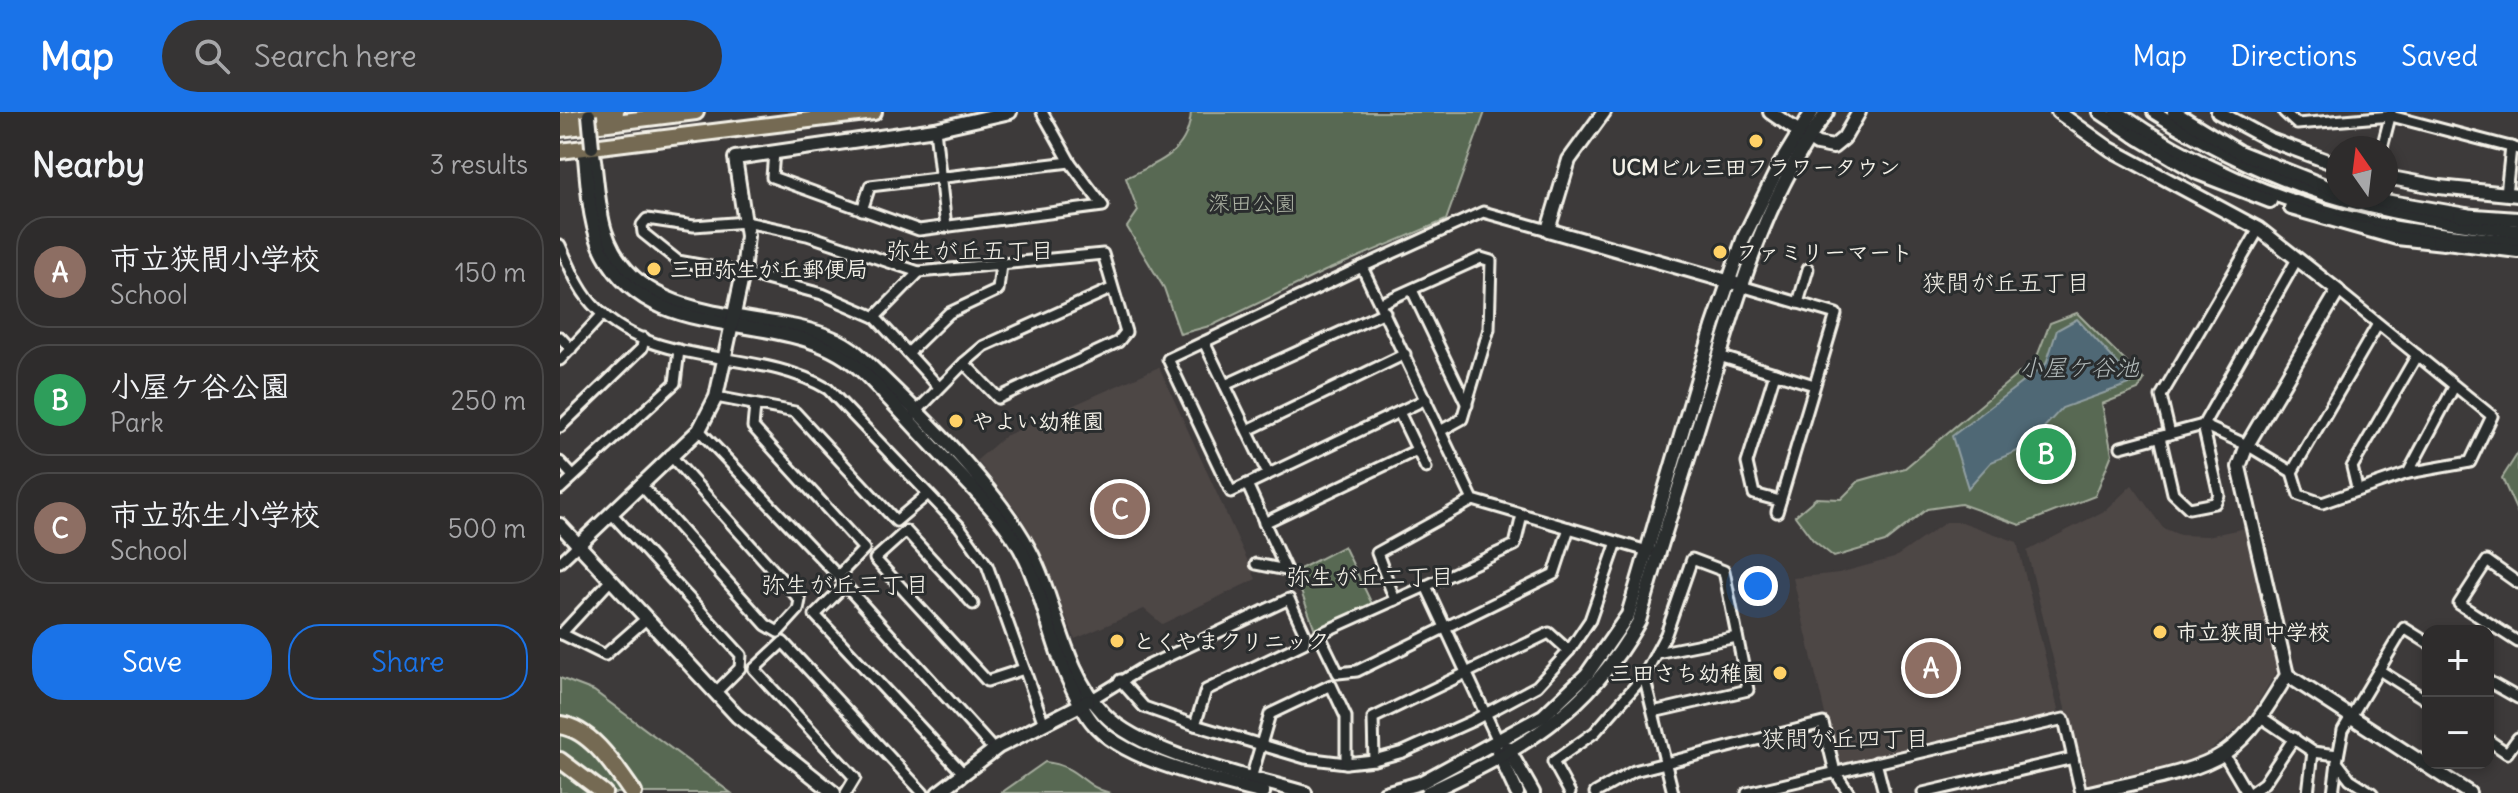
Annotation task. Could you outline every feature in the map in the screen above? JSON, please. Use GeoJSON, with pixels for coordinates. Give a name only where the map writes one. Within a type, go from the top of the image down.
{"type":"FeatureCollection","features":[{"type":"Feature","properties":{"kind":"highway"},"geometry":{"type":"LineString","coordinates":[[560,725],[582,734],[606,755],[633,793]]}},
{"type":"Feature","properties":{"kind":"main road"},"geometry":{"type":"LineString","coordinates":[[560,120],[584,114],[616,112]]}},
{"type":"Feature","properties":{"kind":"main road"},"geometry":{"type":"LineString","coordinates":[[560,129],[696,112]]}},
{"type":"Feature","properties":{"kind":"main road"},"geometry":{"type":"LineString","coordinates":[[560,142],[794,112]]}},
{"type":"Feature","properties":{"kind":"main road"},"geometry":{"type":"LineString","coordinates":[[834,116],[854,112]]}},
{"type":"Feature","properties":{"kind":"main road"},"geometry":{"type":"LineString","coordinates":[[560,151],[874,112]]}},
{"type":"Feature","properties":{"kind":"main road"},"geometry":{"type":"LineString","coordinates":[[560,760],[604,793]]}},
{"type":"Feature","properties":{"kind":"street"},"geometry":{"type":"LineString","coordinates":[[560,562],[699,430],[716,397],[743,273],[746,222],[735,158],[935,129],[1010,112]]}},
{"type":"Feature","properties":{"kind":"street"},"geometry":{"type":"LineString","coordinates":[[774,152],[772,177],[919,230],[1103,206],[1070,162],[1042,112]]}},
{"type":"Feature","properties":{"kind":"street"},"geometry":{"type":"LineString","coordinates":[[1548,230],[1569,160],[1604,112]]}},
{"type":"Feature","properties":{"kind":"street"},"geometry":{"type":"LineString","coordinates":[[1770,112],[1824,147],[1838,145],[1859,112]]}},
{"type":"Feature","properties":{"kind":"street"},"geometry":{"type":"LineString","coordinates":[[1427,793],[1551,728],[1591,691],[1621,654],[1639,621],[1660,502],[1735,283],[1812,112]]}},
{"type":"Feature","properties":{"kind":"street"},"geometry":{"type":"LineString","coordinates":[[1804,135],[1827,112]]}},
{"type":"Feature","properties":{"kind":"street"},"geometry":{"type":"LineString","coordinates":[[2058,112],[2110,149],[2259,229],[2492,416],[2470,462],[2408,473],[2357,488],[2322,503],[2299,495],[2292,472],[2247,445],[2203,425],[2121,447]]}},
{"type":"Feature","properties":{"kind":"street"},"geometry":{"type":"LineString","coordinates":[[2100,112],[2198,173],[2253,195],[2345,225],[2397,238],[2518,251]]}},
{"type":"Feature","properties":{"kind":"street"},"geometry":{"type":"LineString","coordinates":[[2117,112],[2182,153],[2257,187]]}},
{"type":"Feature","properties":{"kind":"street"},"geometry":{"type":"LineString","coordinates":[[2154,112],[2206,144],[2263,173],[2313,192],[2408,217],[2518,231]]}},
{"type":"Feature","properties":{"kind":"street"},"geometry":{"type":"LineString","coordinates":[[2163,112],[2206,144]]}},
{"type":"Feature","properties":{"kind":"street"},"geometry":{"type":"LineString","coordinates":[[2174,112],[2239,152],[2326,186]]}},
{"type":"Feature","properties":{"kind":"street"},"geometry":{"type":"LineString","coordinates":[[2218,112],[2270,140],[2326,161]]}},
{"type":"Feature","properties":{"kind":"street"},"geometry":{"type":"LineString","coordinates":[[2284,112],[2297,124],[2391,114],[2514,148],[2512,195],[2398,179]]}},
{"type":"Feature","properties":{"kind":"street"},"geometry":{"type":"LineString","coordinates":[[584,114],[604,228],[617,259],[625,269],[634,279],[665,299],[733,320],[793,326],[830,337],[855,352],[989,506],[1025,558],[1065,673],[1087,702],[1093,724],[1117,742],[1147,757],[1250,783],[1305,793]]}},
{"type":"Feature","properties":{"kind":"street"},"geometry":{"type":"LineString","coordinates":[[2385,136],[2391,114]]}},
{"type":"Feature","properties":{"kind":"street"},"geometry":{"type":"LineString","coordinates":[[935,129],[946,227]]}},
{"type":"Feature","properties":{"kind":"street"},"geometry":{"type":"LineString","coordinates":[[2134,135],[2180,161],[2367,222],[2444,243]]}},
{"type":"Feature","properties":{"kind":"street"},"geometry":{"type":"LineString","coordinates":[[862,210],[870,186],[1070,162]]}},
{"type":"Feature","properties":{"kind":"street"},"geometry":{"type":"LineString","coordinates":[[2398,203],[2466,215],[2518,219]]}},
{"type":"Feature","properties":{"kind":"street"},"geometry":{"type":"LineString","coordinates":[[1426,399],[1231,492],[1168,359],[1483,212],[1836,314],[1777,512]]}},
{"type":"Feature","properties":{"kind":"street"},"geometry":{"type":"LineString","coordinates":[[2408,217],[2466,215]]}},
{"type":"Feature","properties":{"kind":"street"},"geometry":{"type":"LineString","coordinates":[[938,386],[875,317],[822,294],[743,273],[678,261],[643,233],[642,225],[647,219],[694,226],[746,222],[807,235],[919,272],[1103,254],[1126,332],[1118,342],[998,398],[964,363]]}},
{"type":"Feature","properties":{"kind":"street"},"geometry":{"type":"LineString","coordinates":[[2367,222],[2518,242]]}},
{"type":"Feature","properties":{"kind":"street"},"geometry":{"type":"LineString","coordinates":[[2259,229],[2161,396],[2173,493],[2189,508],[2215,503],[2219,495],[2203,425],[2296,261]]}},
{"type":"Feature","properties":{"kind":"street"},"geometry":{"type":"LineString","coordinates":[[560,245],[574,277],[603,314],[628,333],[679,350],[724,356],[802,374],[828,389],[959,526],[987,565],[1044,724]]}},
{"type":"Feature","properties":{"kind":"street"},"geometry":{"type":"LineString","coordinates":[[1225,385],[1481,258],[1491,261],[1489,329],[1462,419],[1442,430]]}},
{"type":"Feature","properties":{"kind":"street"},"geometry":{"type":"LineString","coordinates":[[908,353],[949,313],[998,290],[1001,264]]}},
{"type":"Feature","properties":{"kind":"street"},"geometry":{"type":"LineString","coordinates":[[1362,267],[1471,496],[1522,515],[1653,550]]}},
{"type":"Feature","properties":{"kind":"street"},"geometry":{"type":"LineString","coordinates":[[1798,303],[1808,269]]}},
{"type":"Feature","properties":{"kind":"street"},"geometry":{"type":"LineString","coordinates":[[875,317],[919,272]]}},
{"type":"Feature","properties":{"kind":"street"},"geometry":{"type":"LineString","coordinates":[[1385,793],[1420,783],[1543,716],[1587,674],[1628,615],[1673,508],[1719,356],[1735,283]]}},
{"type":"Feature","properties":{"kind":"street"},"geometry":{"type":"LineString","coordinates":[[912,416],[938,386],[984,346],[1113,288]]}},
{"type":"Feature","properties":{"kind":"street"},"geometry":{"type":"LineString","coordinates":[[1412,290],[1467,405]]}},
{"type":"Feature","properties":{"kind":"street"},"geometry":{"type":"LineString","coordinates":[[2338,291],[2247,445],[2239,467],[2287,675],[2469,793]]}},
{"type":"Feature","properties":{"kind":"street"},"geometry":{"type":"LineString","coordinates":[[560,360],[603,314]]}},
{"type":"Feature","properties":{"kind":"street"},"geometry":{"type":"LineString","coordinates":[[2292,472],[2378,324]]}},
{"type":"Feature","properties":{"kind":"street"},"geometry":{"type":"LineString","coordinates":[[560,337],[571,349]]}},
{"type":"Feature","properties":{"kind":"street"},"geometry":{"type":"LineString","coordinates":[[560,427],[642,348],[644,338]]}},
{"type":"Feature","properties":{"kind":"street"},"geometry":{"type":"LineString","coordinates":[[1204,342],[1268,474]]}},
{"type":"Feature","properties":{"kind":"street"},"geometry":{"type":"LineString","coordinates":[[560,489],[675,383],[679,350]]}},
{"type":"Feature","properties":{"kind":"street"},"geometry":{"type":"LineString","coordinates":[[1248,430],[1405,354]]}},
{"type":"Feature","properties":{"kind":"street"},"geometry":{"type":"LineString","coordinates":[[2357,488],[2352,467],[2417,355]]}},
{"type":"Feature","properties":{"kind":"street"},"geometry":{"type":"LineString","coordinates":[[1719,356],[1814,385]]}},
{"type":"Feature","properties":{"kind":"street"},"geometry":{"type":"LineString","coordinates":[[1775,373],[1747,463],[1754,494],[1780,501]]}},
{"type":"Feature","properties":{"kind":"street"},"geometry":{"type":"LineString","coordinates":[[2408,473],[2454,387]]}},
{"type":"Feature","properties":{"kind":"street"},"geometry":{"type":"LineString","coordinates":[[716,397],[795,412],[896,521],[928,494]]}},
{"type":"Feature","properties":{"kind":"street"},"geometry":{"type":"LineString","coordinates":[[699,430],[838,576],[864,549],[753,427],[755,406]]}},
{"type":"Feature","properties":{"kind":"street"},"geometry":{"type":"LineString","coordinates":[[1399,412],[1426,468]]}},
{"type":"Feature","properties":{"kind":"street"},"geometry":{"type":"LineString","coordinates":[[1264,523],[1417,450]]}},
{"type":"Feature","properties":{"kind":"street"},"geometry":{"type":"LineString","coordinates":[[640,484],[766,625],[778,632],[798,610],[800,600],[670,455]]}},
{"type":"Feature","properties":{"kind":"street"},"geometry":{"type":"LineString","coordinates":[[560,462],[573,476]]}},
{"type":"Feature","properties":{"kind":"street"},"geometry":{"type":"LineString","coordinates":[[1247,484],[1286,570],[1256,564]]}},
{"type":"Feature","properties":{"kind":"street"},"geometry":{"type":"LineString","coordinates":[[1395,600],[1377,553],[1471,496]]}},
{"type":"Feature","properties":{"kind":"street"},"geometry":{"type":"LineString","coordinates":[[611,513],[741,655],[740,668],[715,693]]}},
{"type":"Feature","properties":{"kind":"street"},"geometry":{"type":"LineString","coordinates":[[1522,515],[1515,545],[1319,634],[1338,673],[1357,671],[1554,574],[1569,528]]}},
{"type":"Feature","properties":{"kind":"street"},"geometry":{"type":"LineString","coordinates":[[560,525],[737,716],[834,793]]}},
{"type":"Feature","properties":{"kind":"street"},"geometry":{"type":"LineString","coordinates":[[973,604],[906,531],[875,559],[987,681],[1024,669]]}},
{"type":"Feature","properties":{"kind":"street"},"geometry":{"type":"LineString","coordinates":[[1120,680],[1144,707],[1305,758],[1346,763],[1403,752],[1537,686],[1569,651],[1590,620],[1617,542]]}},
{"type":"Feature","properties":{"kind":"street"},"geometry":{"type":"LineString","coordinates":[[1570,793],[1553,762],[1595,732],[1644,676],[1677,608],[1692,559],[1724,571],[1748,690],[1653,712]]}},
{"type":"Feature","properties":{"kind":"street"},"geometry":{"type":"LineString","coordinates":[[2518,583],[2487,561],[2459,604],[2518,642]]}},
{"type":"Feature","properties":{"kind":"street"},"geometry":{"type":"LineString","coordinates":[[611,580],[560,634],[605,655],[646,619]]}},
{"type":"Feature","properties":{"kind":"street"},"geometry":{"type":"LineString","coordinates":[[963,773],[815,615],[845,585],[994,750]]}},
{"type":"Feature","properties":{"kind":"street"},"geometry":{"type":"LineString","coordinates":[[1426,586],[1498,741],[1498,757],[1517,793]]}},
{"type":"Feature","properties":{"kind":"street"},"geometry":{"type":"LineString","coordinates":[[938,793],[994,750],[1087,702],[1120,680],[1289,599],[1305,634],[1304,643],[1206,690],[1195,725]]}},
{"type":"Feature","properties":{"kind":"street"},"geometry":{"type":"LineString","coordinates":[[2333,793],[2343,730],[2351,716],[2404,628],[2422,639]]}},
{"type":"Feature","properties":{"kind":"street"},"geometry":{"type":"LineString","coordinates":[[1374,760],[1373,718],[1549,633],[1569,651]]}},
{"type":"Feature","properties":{"kind":"street"},"geometry":{"type":"LineString","coordinates":[[1656,653],[1737,637]]}},
{"type":"Feature","properties":{"kind":"street"},"geometry":{"type":"LineString","coordinates":[[846,793],[855,778],[754,669],[783,642],[923,793]]}},
{"type":"Feature","properties":{"kind":"street"},"geometry":{"type":"LineString","coordinates":[[2379,670],[2422,697]]}},
{"type":"Feature","properties":{"kind":"street"},"geometry":{"type":"LineString","coordinates":[[2089,793],[2178,771],[2224,754],[2261,717],[2287,675]]}},
{"type":"Feature","properties":{"kind":"street"},"geometry":{"type":"LineString","coordinates":[[1644,676],[1673,793]]}},
{"type":"Feature","properties":{"kind":"street"},"geometry":{"type":"LineString","coordinates":[[2494,684],[2518,698]]}},
{"type":"Feature","properties":{"kind":"street"},"geometry":{"type":"LineString","coordinates":[[1250,783],[1270,714],[1331,685],[1346,717],[1346,763]]}},
{"type":"Feature","properties":{"kind":"street"},"geometry":{"type":"LineString","coordinates":[[2261,717],[2313,752],[2338,759],[2350,779],[2372,793]]}},
{"type":"Feature","properties":{"kind":"street"},"geometry":{"type":"LineString","coordinates":[[1747,793],[2064,719],[2081,793]]}},
{"type":"Feature","properties":{"kind":"street"},"geometry":{"type":"LineString","coordinates":[[1595,793],[1634,771],[1823,723],[1835,772],[1849,793]]}},
{"type":"Feature","properties":{"kind":"street"},"geometry":{"type":"LineString","coordinates":[[2224,754],[2249,793],[2264,783],[2294,738]]}},
{"type":"Feature","properties":{"kind":"street"},"geometry":{"type":"LineString","coordinates":[[2494,744],[2507,753],[2518,738]]}},
{"type":"Feature","properties":{"kind":"street"},"geometry":{"type":"LineString","coordinates":[[1498,741],[1511,750],[1533,793]]}},
{"type":"Feature","properties":{"kind":"street"},"geometry":{"type":"LineString","coordinates":[[2308,793],[2313,752]]}},
{"type":"Feature","properties":{"kind":"street"},"geometry":{"type":"LineString","coordinates":[[1923,793],[2073,758]]}},
{"type":"Feature","properties":{"kind":"street"},"geometry":{"type":"LineString","coordinates":[[1876,762],[1884,793]]}},
{"type":"Feature","properties":{"kind":"street"},"geometry":{"type":"LineString","coordinates":[[1250,783],[1263,793]]}},
{"type":"Feature","properties":{"kind":"shaded area"},"geometry":{"type":"Polygon","coordinates":[[[1159,367],[1256,579],[1162,624],[1144,609],[1075,639],[1038,548],[1020,515],[977,460],[1005,436],[1159,367]]]}},
{"type":"Feature","properties":{"kind":"shaded area","name":"市立狭間中学校"},"geometry":{"type":"Polygon","coordinates":[[[2132,485],[2163,528],[2180,535],[2207,536],[2246,528],[2280,666],[2246,722],[2200,758],[2084,787],[2027,551],[2106,510],[2132,485]]]}},
{"type":"Feature","properties":{"kind":"shaded area"},"geometry":{"type":"Polygon","coordinates":[[[1946,522],[1962,522],[2017,542],[2059,713],[1843,766],[1836,761],[1793,578],[1839,573],[1894,558],[1946,522]]]}},
{"type":"Feature","properties":{"kind":"green space","name":"深田公園"},"geometry":{"type":"Polygon","coordinates":[[[1191,112],[1485,112],[1446,220],[1325,271],[1213,325],[1180,334],[1164,288],[1127,227],[1138,211],[1126,178],[1161,161],[1178,147],[1189,126],[1191,112]]]}},
{"type":"Feature","properties":{"kind":"green space"},"geometry":{"type":"Polygon","coordinates":[[[2077,313],[2144,380],[2138,390],[2102,404],[2112,454],[2095,496],[2020,525],[1961,504],[1927,509],[1885,542],[1834,557],[1813,540],[1795,516],[1816,498],[1841,499],[1859,481],[1905,468],[2036,359],[2050,323],[2077,313]]]}},
{"type":"Feature","properties":{"kind":"green space"},"geometry":{"type":"Polygon","coordinates":[[[2518,453],[2518,514],[2502,478],[2518,453]]]}},
{"type":"Feature","properties":{"kind":"green space"},"geometry":{"type":"Polygon","coordinates":[[[1344,546],[1372,604],[1315,630],[1294,572],[1344,546]]]}},
{"type":"Feature","properties":{"kind":"green space"},"geometry":{"type":"Polygon","coordinates":[[[560,678],[594,691],[731,793],[560,793],[560,678]]]}},
{"type":"Feature","properties":{"kind":"green space"},"geometry":{"type":"Polygon","coordinates":[[[1045,762],[1066,768],[1110,793],[1001,793],[1045,762]]]}},
{"type":"Feature","properties":{"kind":"water","name":"小屋ケ谷池"},"geometry":{"type":"Polygon","coordinates":[[[2077,319],[2135,382],[2062,408],[2025,448],[1991,462],[1968,488],[1952,436],[2046,364],[2057,330],[2077,319]]]}},
{"type":"Feature","properties":{"kind":"place","name":"UCMビル三田フラワータウン"},"geometry":{"type":"Point","coordinates":[1756,141]}},
{"type":"Feature","properties":{"kind":"place","name":"ファミリーマート"},"geometry":{"type":"Point","coordinates":[1720,252]}},
{"type":"Feature","properties":{"kind":"place","name":"三田弥生が丘郵便局"},"geometry":{"type":"Point","coordinates":[654,269]}},
{"type":"Feature","properties":{"kind":"place","name":"やよい幼稚園"},"geometry":{"type":"Point","coordinates":[956,421]}},
{"type":"Feature","properties":{"kind":"place","name":"小屋ケ谷公園"},"geometry":{"type":"Point","coordinates":[2046,454]}},
{"type":"Feature","properties":{"kind":"place","name":"市立弥生小学校"},"geometry":{"type":"Point","coordinates":[1120,509]}},
{"type":"Feature","properties":{"kind":"place","name":"市立狭間中学校"},"geometry":{"type":"Point","coordinates":[2160,632]}},
{"type":"Feature","properties":{"kind":"place","name":"とくやまクリニック"},"geometry":{"type":"Point","coordinates":[1117,641]}},
{"type":"Feature","properties":{"kind":"place","name":"市立狭間小学校"},"geometry":{"type":"Point","coordinates":[1931,668]}},
{"type":"Feature","properties":{"kind":"place","name":"三田さち幼稚園"},"geometry":{"type":"Point","coordinates":[1780,673]}},
{"type":"Feature","properties":{"kind":"district","name":"弥生が丘五丁目"},"geometry":{"type":"Point","coordinates":[970,250]}},
{"type":"Feature","properties":{"kind":"district","name":"狭間が丘五丁目"},"geometry":{"type":"Point","coordinates":[2006,282]}},
{"type":"Feature","properties":{"kind":"district","name":"弥生が丘二丁目"},"geometry":{"type":"Point","coordinates":[1370,576]}},
{"type":"Feature","properties":{"kind":"district","name":"弥生が丘三丁目"},"geometry":{"type":"Point","coordinates":[845,584]}},
{"type":"Feature","properties":{"kind":"district","name":"狭間が丘四丁目"},"geometry":{"type":"Point","coordinates":[1845,738]}}]}
